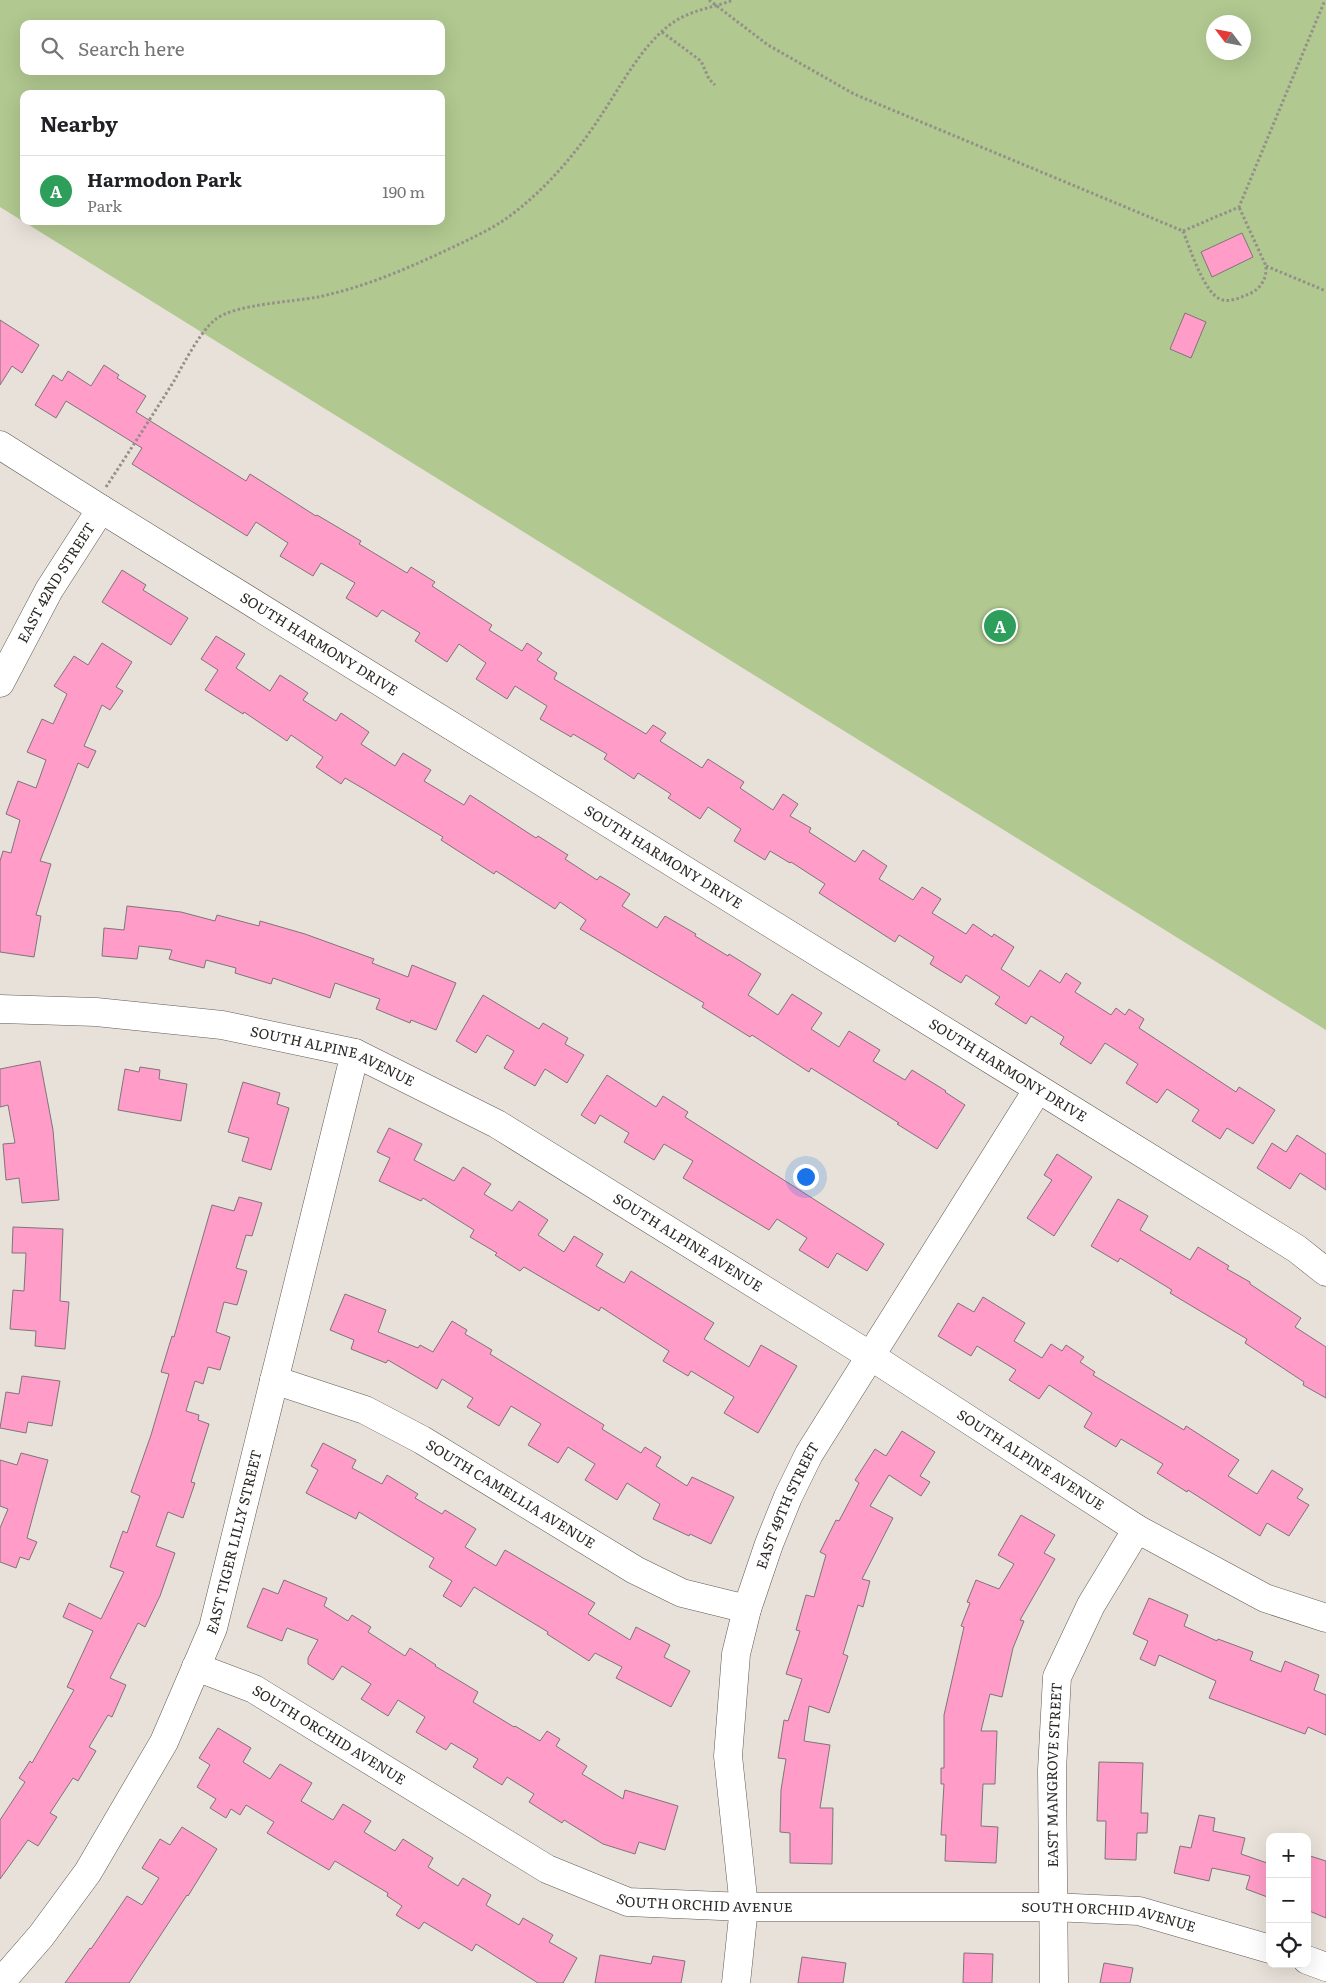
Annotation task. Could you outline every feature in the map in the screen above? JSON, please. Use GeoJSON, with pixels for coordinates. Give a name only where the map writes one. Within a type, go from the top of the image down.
{"type":"FeatureCollection","features":[{"type":"Feature","properties":{"kind":"street","name":"SOUTH HARMONY DRIVE"},"geometry":{"type":"LineString","coordinates":[[0,445],[1297,1249],[1326,1272]]}},
{"type":"Feature","properties":{"kind":"street","name":"EAST 42ND STREET"},"geometry":{"type":"LineString","coordinates":[[0,683],[49,590],[101,509]]}},
{"type":"Feature","properties":{"kind":"street","name":"SOUTH ALPINE AVENUE"},"geometry":{"type":"LineString","coordinates":[[0,1009],[96,1012],[222,1025],[355,1053],[498,1124],[870,1355],[1137,1529],[1265,1598],[1326,1617]]}},
{"type":"Feature","properties":{"kind":"street","name":"EAST TIGER LILLY STREET"},"geometry":{"type":"LineString","coordinates":[[0,1983],[41,1936],[88,1872],[164,1742],[213,1628],[355,1053]]}},
{"type":"Feature","properties":{"kind":"street","name":"EAST 49TH STREET"},"geometry":{"type":"LineString","coordinates":[[736,1983],[744,1907],[728,1756],[736,1654],[747,1609],[768,1544],[809,1454],[1038,1090]]}},
{"type":"Feature","properties":{"kind":"street","name":"SOUTH CAMELLIA AVENUE"},"geometry":{"type":"LineString","coordinates":[[274,1380],[365,1410],[381,1418],[422,1440],[636,1570],[682,1593],[747,1609]]}},
{"type":"Feature","properties":{"kind":"street","name":"EAST MANGROVE STREET"},"geometry":{"type":"LineString","coordinates":[[1054,1983],[1052,1770],[1057,1677],[1091,1605],[1137,1529]]}},
{"type":"Feature","properties":{"kind":"street","name":"SOUTH ORCHID AVENUE"},"geometry":{"type":"LineString","coordinates":[[196,1667],[254,1690],[547,1869],[628,1902],[744,1907],[1052,1907],[1139,1911],[1266,1948]]}},
{"type":"Feature","properties":{"kind":"street"},"geometry":{"type":"LineString","coordinates":[[1311,1961],[1326,1967]]}},
{"type":"Feature","properties":{"kind":"path"},"geometry":{"type":"LineString","coordinates":[[709,0],[768,46],[854,94],[1183,231],[1207,286],[1217,298],[1232,300],[1256,291],[1267,273],[1266,266],[1239,207]]}},
{"type":"Feature","properties":{"kind":"path"},"geometry":{"type":"LineString","coordinates":[[101,509],[104,490],[191,353],[208,327],[215,320],[223,314],[318,297],[355,288],[432,257],[478,235],[506,218],[543,186],[566,161],[600,118],[628,73],[662,32],[680,18],[733,0]]}},
{"type":"Feature","properties":{"kind":"path"},"geometry":{"type":"LineString","coordinates":[[1183,231],[1239,207],[1325,0]]}},
{"type":"Feature","properties":{"kind":"path"},"geometry":{"type":"LineString","coordinates":[[662,32],[701,61],[709,79],[715,85]]}},
{"type":"Feature","properties":{"kind":"path"},"geometry":{"type":"LineString","coordinates":[[1266,266],[1326,292]]}},
{"type":"Feature","properties":{"kind":"green space"},"geometry":{"type":"Polygon","coordinates":[[[0,0],[1326,0],[1326,1030],[29,225],[445,225],[445,90],[20,90],[20,219],[0,207],[0,0]]]}},
{"type":"Feature","properties":{"kind":"building"},"geometry":{"type":"Polygon","coordinates":[[[1242,233],[1253,257],[1212,277],[1201,252],[1242,233]]]}},
{"type":"Feature","properties":{"kind":"building"},"geometry":{"type":"Polygon","coordinates":[[[1185,313],[1206,322],[1191,358],[1170,349],[1185,313]]]}},
{"type":"Feature","properties":{"kind":"building"},"geometry":{"type":"Polygon","coordinates":[[[0,320],[39,345],[22,373],[12,366],[0,385],[0,320]]]}},
{"type":"Feature","properties":{"kind":"building"},"geometry":{"type":"Polygon","coordinates":[[[104,365],[119,375],[117,378],[146,396],[136,412],[246,481],[250,474],[316,516],[361,541],[359,544],[407,573],[411,567],[435,582],[432,586],[492,625],[489,630],[522,651],[527,643],[542,653],[537,660],[557,673],[554,679],[646,734],[653,725],[666,733],[660,741],[702,768],[708,759],[744,782],[740,788],[773,810],[783,794],[798,804],[790,816],[811,828],[809,832],[855,862],[863,850],[887,866],[879,879],[913,900],[922,887],[941,899],[932,913],[966,934],[973,924],[992,937],[994,934],[1014,947],[1001,969],[1029,987],[1040,970],[1060,983],[1066,973],[1081,983],[1075,992],[1111,1015],[1116,1008],[1125,1015],[1129,1009],[1144,1019],[1139,1028],[1236,1092],[1239,1087],[1275,1110],[1253,1144],[1227,1128],[1220,1139],[1192,1121],[1199,1110],[1167,1089],[1157,1103],[1126,1083],[1138,1064],[1105,1043],[1091,1064],[1060,1044],[1064,1037],[1031,1016],[1026,1024],[995,1004],[1000,997],[966,975],[961,983],[930,964],[934,957],[899,935],[895,942],[819,893],[825,884],[791,862],[770,851],[765,860],[734,841],[741,829],[708,807],[700,819],[668,798],[671,794],[638,773],[634,779],[604,759],[607,754],[573,734],[571,737],[540,719],[547,706],[515,686],[507,699],[476,679],[486,663],[459,644],[447,662],[415,641],[420,633],[382,610],[377,617],[346,598],[355,583],[321,563],[313,576],[280,556],[288,543],[256,522],[247,536],[132,464],[142,448],[66,401],[56,418],[35,405],[53,375],[62,381],[68,371],[91,386],[104,365]]]}},
{"type":"Feature","properties":{"kind":"building"},"geometry":{"type":"Polygon","coordinates":[[[122,570],[146,585],[143,590],[188,618],[171,645],[102,602],[122,570]]]}},
{"type":"Feature","properties":{"kind":"building"},"geometry":{"type":"Polygon","coordinates":[[[216,636],[245,654],[236,668],[270,691],[280,675],[308,693],[303,700],[336,721],[341,713],[369,732],[361,744],[395,766],[403,753],[431,770],[424,781],[464,805],[470,795],[536,838],[538,836],[568,855],[565,859],[597,880],[600,876],[630,894],[622,906],[657,928],[665,916],[728,956],[729,954],[761,974],[748,995],[778,1015],[792,994],[822,1013],[811,1029],[839,1047],[849,1031],[880,1050],[873,1061],[905,1080],[912,1070],[946,1091],[965,1105],[937,1149],[811,1068],[809,1072],[752,1035],[750,1037],[702,1007],[704,1003],[580,929],[586,920],[560,902],[555,909],[496,871],[494,874],[441,840],[443,837],[364,789],[345,778],[341,784],[316,767],[323,757],[291,735],[287,741],[244,712],[243,714],[205,690],[218,670],[201,659],[216,636]]]}},
{"type":"Feature","properties":{"kind":"building"},"geometry":{"type":"Polygon","coordinates":[[[102,643],[132,662],[116,687],[123,691],[110,710],[102,705],[84,746],[96,751],[88,768],[78,763],[40,861],[51,864],[36,915],[41,916],[34,957],[0,952],[0,861],[3,851],[11,853],[20,820],[6,814],[18,781],[36,788],[46,760],[27,752],[42,719],[53,724],[67,694],[54,686],[74,656],[88,665],[102,643]]]}},
{"type":"Feature","properties":{"kind":"building"},"geometry":{"type":"Polygon","coordinates":[[[127,906],[181,912],[215,921],[217,915],[259,926],[260,921],[305,934],[374,959],[372,963],[408,977],[412,965],[456,983],[436,1030],[411,1020],[410,1023],[376,1009],[380,999],[335,983],[330,998],[273,978],[271,984],[235,973],[236,968],[206,960],[204,968],[169,959],[172,950],[139,946],[137,959],[102,956],[104,928],[124,930],[127,906]]]}},
{"type":"Feature","properties":{"kind":"building"},"geometry":{"type":"Polygon","coordinates":[[[483,995],[539,1029],[543,1023],[568,1038],[565,1044],[584,1055],[567,1083],[545,1069],[535,1086],[504,1068],[514,1051],[487,1035],[476,1053],[456,1041],[483,995]]]}},
{"type":"Feature","properties":{"kind":"building"},"geometry":{"type":"Polygon","coordinates":[[[40,1061],[53,1130],[59,1200],[22,1203],[19,1178],[6,1180],[3,1144],[15,1143],[8,1105],[0,1107],[0,1069],[40,1061]]]}},
{"type":"Feature","properties":{"kind":"building"},"geometry":{"type":"Polygon","coordinates":[[[140,1067],[160,1070],[159,1079],[187,1084],[181,1121],[118,1110],[125,1069],[139,1072],[140,1067]]]}},
{"type":"Feature","properties":{"kind":"building"},"geometry":{"type":"Polygon","coordinates":[[[607,1075],[656,1107],[663,1096],[688,1112],[685,1117],[884,1244],[867,1271],[837,1253],[828,1268],[799,1250],[807,1238],[777,1219],[769,1230],[683,1178],[693,1161],[664,1144],[654,1160],[624,1142],[629,1133],[600,1115],[595,1124],[581,1115],[607,1075]]]}},
{"type":"Feature","properties":{"kind":"building"},"geometry":{"type":"Polygon","coordinates":[[[243,1082],[280,1093],[277,1104],[289,1108],[271,1170],[242,1161],[249,1138],[228,1132],[243,1082]]]}},
{"type":"Feature","properties":{"kind":"building"},"geometry":{"type":"Polygon","coordinates":[[[389,1128],[422,1144],[414,1160],[454,1181],[463,1167],[491,1184],[484,1194],[512,1211],[519,1201],[548,1220],[538,1235],[564,1252],[574,1236],[603,1254],[596,1266],[624,1283],[631,1271],[714,1323],[704,1339],[749,1367],[761,1345],[797,1366],[758,1433],[724,1413],[734,1397],[691,1371],[688,1376],[663,1361],[669,1351],[601,1307],[599,1311],[524,1267],[520,1271],[495,1255],[497,1253],[470,1237],[474,1230],[423,1198],[421,1201],[379,1181],[390,1158],[377,1152],[389,1128]]]}},
{"type":"Feature","properties":{"kind":"building"},"geometry":{"type":"Polygon","coordinates":[[[1297,1135],[1326,1154],[1326,1190],[1300,1173],[1290,1189],[1257,1168],[1272,1143],[1286,1152],[1297,1135]]]}},
{"type":"Feature","properties":{"kind":"building"},"geometry":{"type":"Polygon","coordinates":[[[1057,1154],[1092,1177],[1054,1236],[1027,1218],[1052,1180],[1044,1175],[1057,1154]]]}},
{"type":"Feature","properties":{"kind":"building"},"geometry":{"type":"Polygon","coordinates":[[[239,1197],[262,1203],[252,1236],[246,1235],[236,1268],[247,1271],[237,1305],[224,1302],[216,1332],[230,1337],[220,1370],[208,1367],[203,1384],[195,1381],[186,1411],[199,1415],[198,1420],[209,1424],[191,1482],[195,1483],[183,1518],[168,1512],[156,1546],[175,1553],[160,1596],[145,1627],[138,1623],[110,1678],[126,1685],[112,1717],[108,1715],[89,1747],[96,1751],[78,1781],[73,1778],[50,1813],[57,1817],[38,1846],[28,1840],[0,1879],[0,1820],[25,1782],[19,1778],[30,1761],[32,1763],[74,1690],[67,1687],[93,1631],[63,1617],[69,1603],[101,1619],[124,1572],[110,1567],[123,1531],[127,1533],[140,1496],[131,1492],[151,1435],[169,1374],[161,1372],[172,1336],[174,1337],[212,1205],[234,1211],[239,1197]]]}},
{"type":"Feature","properties":{"kind":"building"},"geometry":{"type":"Polygon","coordinates":[[[1118,1199],[1148,1216],[1140,1230],[1190,1260],[1198,1247],[1229,1266],[1227,1269],[1250,1282],[1250,1284],[1301,1318],[1295,1327],[1326,1347],[1326,1398],[1303,1385],[1304,1382],[1245,1343],[1247,1339],[1170,1293],[1172,1290],[1120,1258],[1118,1262],[1091,1246],[1118,1199]]]}},
{"type":"Feature","properties":{"kind":"building"},"geometry":{"type":"Polygon","coordinates":[[[13,1227],[63,1229],[60,1301],[69,1302],[65,1349],[35,1346],[36,1331],[10,1329],[13,1290],[24,1291],[26,1253],[12,1253],[13,1227]]]}},
{"type":"Feature","properties":{"kind":"building"},"geometry":{"type":"Polygon","coordinates":[[[345,1294],[386,1310],[378,1332],[418,1348],[420,1345],[433,1352],[452,1321],[467,1330],[465,1334],[492,1350],[490,1354],[604,1425],[602,1429],[641,1453],[645,1447],[661,1457],[656,1466],[687,1486],[692,1477],[734,1497],[711,1544],[653,1519],[660,1504],[627,1483],[617,1500],[585,1480],[595,1464],[568,1447],[558,1463],[528,1445],[541,1424],[511,1406],[499,1426],[467,1407],[473,1398],[442,1379],[437,1389],[388,1360],[386,1363],[351,1349],[354,1340],[330,1330],[345,1294]]]}},
{"type":"Feature","properties":{"kind":"building"},"geometry":{"type":"Polygon","coordinates":[[[983,1297],[1025,1323],[1014,1341],[1042,1358],[1051,1344],[1062,1351],[1066,1345],[1084,1357],[1080,1362],[1095,1372],[1093,1375],[1184,1430],[1186,1426],[1239,1460],[1228,1476],[1257,1494],[1272,1470],[1303,1489],[1297,1498],[1309,1505],[1289,1536],[1267,1523],[1260,1536],[1188,1490],[1187,1492],[1157,1473],[1163,1464],[1121,1439],[1116,1447],[1084,1427],[1092,1413],[1049,1385],[1039,1399],[1009,1380],[1016,1370],[977,1346],[971,1356],[938,1336],[958,1303],[974,1312],[983,1297]]]}},
{"type":"Feature","properties":{"kind":"building"},"geometry":{"type":"Polygon","coordinates":[[[22,1376],[60,1381],[52,1426],[28,1422],[26,1433],[0,1428],[6,1392],[19,1394],[22,1376]]]}},
{"type":"Feature","properties":{"kind":"building"},"geometry":{"type":"Polygon","coordinates":[[[902,1431],[935,1452],[920,1476],[930,1482],[921,1496],[889,1475],[870,1506],[893,1518],[862,1579],[870,1581],[863,1607],[858,1605],[843,1654],[848,1656],[829,1713],[809,1706],[804,1741],[830,1745],[820,1808],[833,1808],[832,1864],[790,1863],[790,1833],[780,1832],[781,1790],[786,1759],[778,1758],[784,1720],[788,1721],[802,1679],[786,1674],[800,1631],[796,1630],[806,1595],[814,1597],[826,1555],[820,1552],[836,1520],[839,1521],[859,1483],[855,1480],[875,1449],[886,1456],[902,1431]]]}},
{"type":"Feature","properties":{"kind":"building"},"geometry":{"type":"Polygon","coordinates":[[[323,1443],[356,1460],[352,1468],[382,1484],[387,1475],[418,1494],[415,1498],[442,1514],[445,1510],[476,1529],[465,1547],[496,1566],[505,1550],[595,1603],[588,1614],[630,1640],[636,1627],[670,1645],[664,1657],[690,1671],[671,1707],[616,1678],[622,1667],[595,1653],[589,1661],[547,1634],[548,1632],[474,1587],[461,1607],[443,1596],[452,1581],[429,1567],[434,1558],[359,1512],[356,1519],[306,1493],[318,1470],[311,1466],[323,1443]]]}},
{"type":"Feature","properties":{"kind":"building"},"geometry":{"type":"Polygon","coordinates":[[[21,1453],[48,1460],[27,1538],[37,1542],[29,1560],[20,1557],[16,1568],[0,1562],[0,1528],[8,1509],[0,1506],[0,1460],[17,1465],[21,1453]]]}},
{"type":"Feature","properties":{"kind":"building"},"geometry":{"type":"Polygon","coordinates":[[[1021,1515],[1055,1535],[1044,1553],[1055,1559],[1020,1620],[1024,1621],[1013,1648],[1002,1697],[990,1694],[981,1731],[997,1731],[995,1784],[983,1784],[981,1826],[998,1827],[996,1863],[945,1861],[946,1835],[941,1835],[944,1784],[941,1784],[941,1768],[944,1768],[944,1715],[964,1627],[961,1626],[970,1603],[967,1602],[976,1580],[999,1589],[1014,1564],[998,1555],[1021,1515]]]}},
{"type":"Feature","properties":{"kind":"building"},"geometry":{"type":"Polygon","coordinates":[[[284,1580],[327,1598],[324,1606],[348,1621],[352,1615],[371,1627],[368,1632],[405,1656],[410,1648],[435,1666],[478,1692],[473,1702],[514,1727],[540,1741],[547,1731],[560,1739],[556,1746],[587,1766],[582,1774],[623,1799],[625,1790],[678,1806],[665,1850],[639,1842],[635,1854],[603,1844],[564,1820],[562,1823],[529,1802],[534,1794],[507,1777],[502,1785],[473,1767],[478,1759],[451,1743],[446,1750],[416,1732],[425,1717],[398,1700],[388,1716],[361,1699],[371,1684],[342,1666],[333,1680],[308,1664],[308,1658],[318,1640],[287,1628],[282,1641],[247,1627],[263,1588],[278,1594],[284,1580]]]}},
{"type":"Feature","properties":{"kind":"building"},"geometry":{"type":"Polygon","coordinates":[[[1149,1598],[1188,1615],[1184,1626],[1217,1641],[1218,1639],[1253,1652],[1250,1660],[1281,1672],[1285,1661],[1319,1675],[1314,1690],[1326,1695],[1326,1735],[1308,1727],[1305,1734],[1209,1698],[1216,1681],[1159,1655],[1155,1666],[1140,1659],[1148,1641],[1133,1634],[1149,1598]]]}},
{"type":"Feature","properties":{"kind":"building"},"geometry":{"type":"Polygon","coordinates":[[[218,1728],[251,1748],[243,1762],[270,1779],[280,1764],[312,1783],[301,1801],[333,1820],[343,1804],[371,1821],[364,1832],[395,1851],[403,1839],[433,1858],[428,1867],[458,1886],[463,1878],[491,1895],[486,1905],[519,1925],[523,1918],[553,1935],[549,1942],[577,1958],[563,1983],[538,1983],[476,1944],[472,1951],[424,1922],[419,1929],[396,1915],[402,1906],[387,1896],[388,1893],[335,1861],[329,1870],[267,1833],[274,1822],[246,1805],[240,1815],[231,1809],[226,1818],[210,1808],[216,1799],[197,1787],[210,1765],[199,1758],[218,1728]]]}},
{"type":"Feature","properties":{"kind":"building"},"geometry":{"type":"Polygon","coordinates":[[[1099,1762],[1143,1763],[1141,1813],[1148,1813],[1147,1833],[1137,1833],[1136,1860],[1105,1859],[1106,1821],[1097,1821],[1099,1762]]]}},
{"type":"Feature","properties":{"kind":"building"},"geometry":{"type":"Polygon","coordinates":[[[1199,1815],[1215,1818],[1213,1831],[1245,1838],[1241,1854],[1266,1863],[1266,1896],[1246,1889],[1250,1876],[1212,1868],[1209,1881],[1174,1873],[1180,1846],[1191,1848],[1199,1815]]]}},
{"type":"Feature","properties":{"kind":"building"},"geometry":{"type":"Polygon","coordinates":[[[182,1827],[217,1849],[188,1896],[129,1983],[65,1983],[127,1896],[142,1905],[159,1878],[142,1868],[160,1839],[170,1845],[182,1827]]]}},
{"type":"Feature","properties":{"kind":"building"},"geometry":{"type":"Polygon","coordinates":[[[1311,1856],[1326,1861],[1326,1918],[1311,1912],[1311,1856]]]}},
{"type":"Feature","properties":{"kind":"building"},"geometry":{"type":"Polygon","coordinates":[[[964,1953],[993,1954],[992,1983],[963,1983],[964,1953]]]}},
{"type":"Feature","properties":{"kind":"building"},"geometry":{"type":"Polygon","coordinates":[[[600,1955],[651,1964],[653,1956],[685,1961],[681,1983],[595,1983],[600,1955]]]}},
{"type":"Feature","properties":{"kind":"building"},"geometry":{"type":"Polygon","coordinates":[[[802,1957],[846,1963],[843,1983],[798,1983],[802,1957]]]}},
{"type":"Feature","properties":{"kind":"building"},"geometry":{"type":"Polygon","coordinates":[[[1104,1963],[1133,1968],[1130,1983],[1100,1983],[1104,1963]]]}},
{"type":"Feature","properties":{"kind":"place","name":"Harmodon Park"},"geometry":{"type":"Point","coordinates":[1000,626]}}]}
